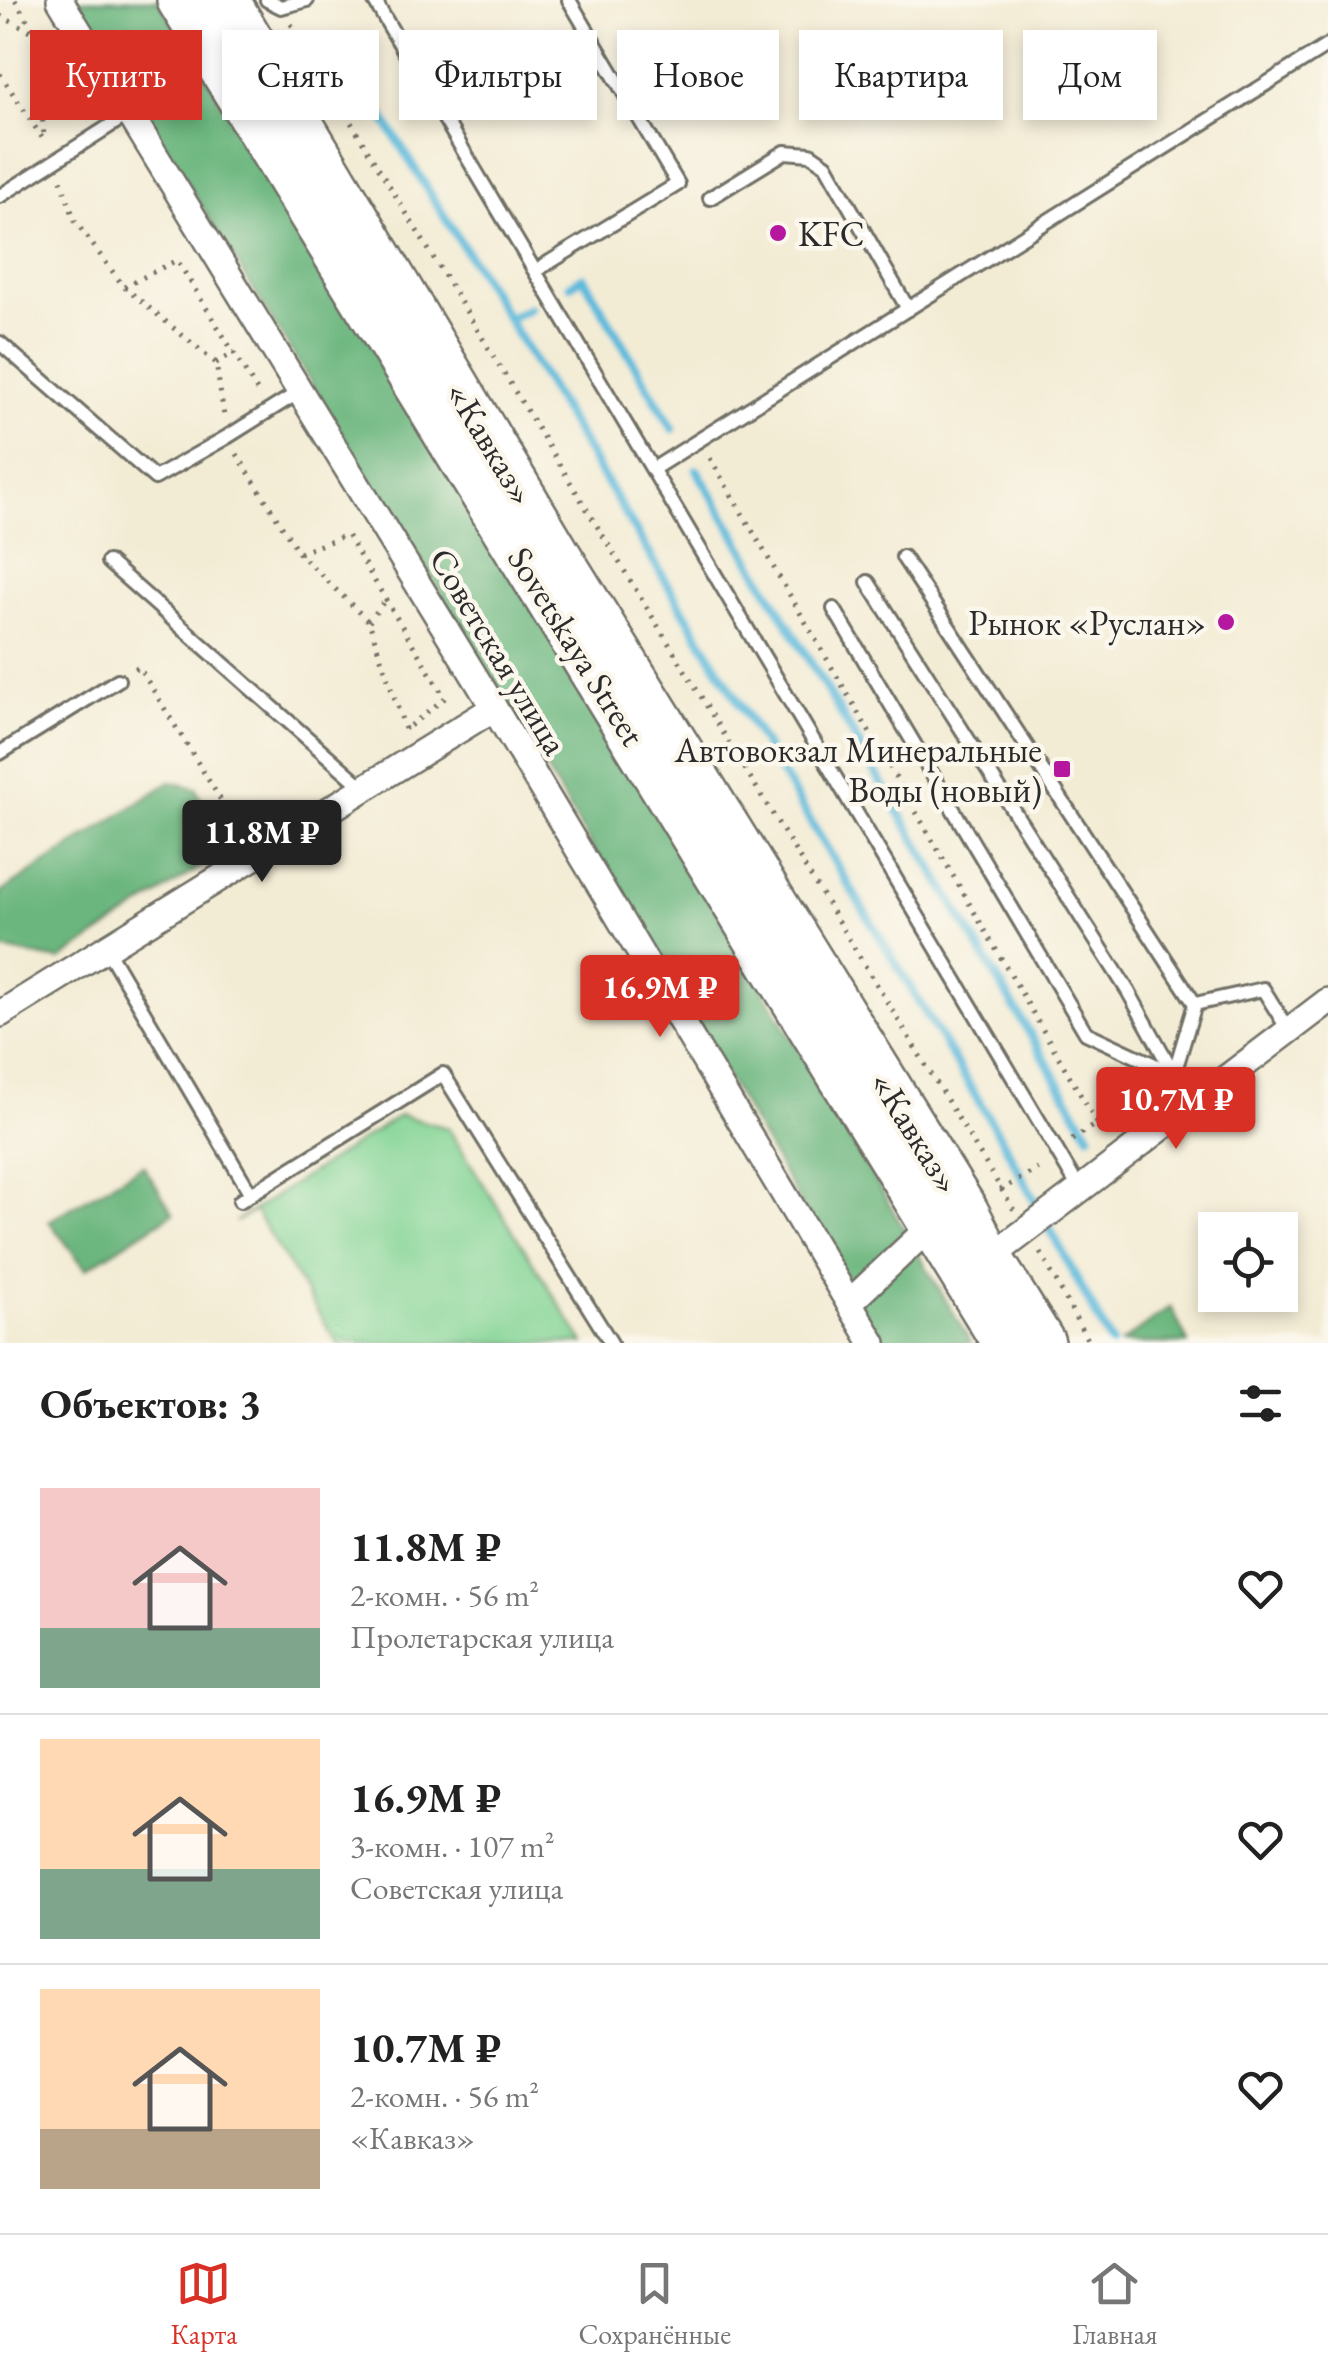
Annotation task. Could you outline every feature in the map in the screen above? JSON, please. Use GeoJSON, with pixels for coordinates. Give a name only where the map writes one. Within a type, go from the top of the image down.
{"type":"FeatureCollection","features":[{"type":"Feature","properties":{"kind":"highway","name":"Sovetskaya Street"},"geometry":{"type":"LineString","coordinates":[[180,0],[977,1267],[1005,1343]]}},
{"type":"Feature","properties":{"kind":"highway","name":"«Кавказ»"},"geometry":{"type":"LineString","coordinates":[[226,0],[559,557],[965,1211],[977,1267],[1042,1343]]}},
{"type":"Feature","properties":{"kind":"street","name":"Советская улица"},"geometry":{"type":"LineString","coordinates":[[60,0],[78,30]]}},
{"type":"Feature","properties":{"kind":"street"},"geometry":{"type":"LineString","coordinates":[[242,0],[356,191],[375,249]]}},
{"type":"Feature","properties":{"kind":"street","name":"Советская улица"},"geometry":{"type":"LineString","coordinates":[[134,120],[494,708],[873,1343]]}},
{"type":"Feature","properties":{"kind":"street"},"geometry":{"type":"LineString","coordinates":[[0,1014],[494,708]]}},
{"type":"Feature","properties":{"kind":"street"},"geometry":{"type":"LineString","coordinates":[[977,1267],[1328,1000]]}},
{"type":"Feature","properties":{"kind":"street"},"geometry":{"type":"LineString","coordinates":[[848,1303],[917,1239]]}},
{"type":"Feature","properties":{"kind":"lane"},"geometry":{"type":"LineString","coordinates":[[266,0],[280,6],[308,0]]}},
{"type":"Feature","properties":{"kind":"lane"},"geometry":{"type":"LineString","coordinates":[[374,0],[1080,1190]]}},
{"type":"Feature","properties":{"kind":"lane"},"geometry":{"type":"LineString","coordinates":[[535,271],[678,184],[569,0]]}},
{"type":"Feature","properties":{"kind":"lane"},"geometry":{"type":"LineString","coordinates":[[653,470],[1328,45]]}},
{"type":"Feature","properties":{"kind":"lane"},"geometry":{"type":"LineString","coordinates":[[0,196],[120,120]]}},
{"type":"Feature","properties":{"kind":"lane"},"geometry":{"type":"LineString","coordinates":[[710,198],[785,152],[810,154],[826,166],[908,309]]}},
{"type":"Feature","properties":{"kind":"lane"},"geometry":{"type":"LineString","coordinates":[[0,342],[154,478],[299,392]]}},
{"type":"Feature","properties":{"kind":"lane"},"geometry":{"type":"LineString","coordinates":[[903,557],[1195,1004],[1174,1074]]}},
{"type":"Feature","properties":{"kind":"lane"},"geometry":{"type":"LineString","coordinates":[[108,562],[365,788]]}},
{"type":"Feature","properties":{"kind":"lane"},"geometry":{"type":"LineString","coordinates":[[868,582],[1128,991],[1194,1105]]}},
{"type":"Feature","properties":{"kind":"lane"},"geometry":{"type":"LineString","coordinates":[[834,609],[1086,1033],[1174,1074]]}},
{"type":"Feature","properties":{"kind":"lane"},"geometry":{"type":"LineString","coordinates":[[0,752],[118,680]]}},
{"type":"Feature","properties":{"kind":"lane"},"geometry":{"type":"LineString","coordinates":[[106,948],[246,1198],[444,1074],[611,1343]]}},
{"type":"Feature","properties":{"kind":"lane"},"geometry":{"type":"LineString","coordinates":[[1195,1004],[1262,990],[1289,1031]]}},
{"type":"Feature","properties":{"kind":"path"},"geometry":{"type":"LineString","coordinates":[[14,0],[33,30]]}},
{"type":"Feature","properties":{"kind":"path"},"geometry":{"type":"LineString","coordinates":[[280,6],[1000,1190],[1028,1230],[1088,1343]]}},
{"type":"Feature","properties":{"kind":"path"},"geometry":{"type":"LineString","coordinates":[[0,16],[30,31]]}},
{"type":"Feature","properties":{"kind":"path"},"geometry":{"type":"LineString","coordinates":[[0,74],[45,141],[74,221],[124,286],[216,363],[227,437],[300,554],[369,622],[405,729]]}},
{"type":"Feature","properties":{"kind":"path"},"geometry":{"type":"LineString","coordinates":[[43,120],[45,141]]}},
{"type":"Feature","properties":{"kind":"path"},"geometry":{"type":"LineString","coordinates":[[88,120],[97,134]]}},
{"type":"Feature","properties":{"kind":"path"},"geometry":{"type":"LineString","coordinates":[[124,286],[177,260],[269,411]]}},
{"type":"Feature","properties":{"kind":"path"},"geometry":{"type":"LineString","coordinates":[[216,363],[235,352]]}},
{"type":"Feature","properties":{"kind":"path"},"geometry":{"type":"LineString","coordinates":[[700,440],[1097,1123],[1072,1140]]}},
{"type":"Feature","properties":{"kind":"path"},"geometry":{"type":"LineString","coordinates":[[300,554],[347,535],[445,698],[390,740]]}},
{"type":"Feature","properties":{"kind":"path"},"geometry":{"type":"LineString","coordinates":[[369,622],[386,600]]}},
{"type":"Feature","properties":{"kind":"path"},"geometry":{"type":"LineString","coordinates":[[118,680],[139,667],[245,840]]}},
{"type":"Feature","properties":{"kind":"path"},"geometry":{"type":"LineString","coordinates":[[1000,1190],[1038,1169]]}},
{"type":"Feature","properties":{"kind":"green space"},"geometry":{"type":"Polygon","coordinates":[[[74,0],[158,0],[177,30],[93,30],[74,0]]]}},
{"type":"Feature","properties":{"kind":"green space"},"geometry":{"type":"Polygon","coordinates":[[[202,70],[222,102],[222,120],[233,120],[559,642],[971,1343],[882,1343],[483,661],[148,120],[202,120],[202,70]]]}},
{"type":"Feature","properties":{"kind":"green space"},"geometry":{"type":"Polygon","coordinates":[[[170,782],[196,788],[223,852],[60,960],[0,949],[0,893],[170,782]]]}},
{"type":"Feature","properties":{"kind":"green space"},"geometry":{"type":"Polygon","coordinates":[[[400,1115],[448,1128],[584,1343],[337,1343],[255,1211],[235,1222],[400,1115]]]}},
{"type":"Feature","properties":{"kind":"green space"},"geometry":{"type":"Polygon","coordinates":[[[143,1165],[173,1213],[86,1269],[49,1221],[143,1165]]]}},
{"type":"Feature","properties":{"kind":"green space"},"geometry":{"type":"Polygon","coordinates":[[[1171,1307],[1188,1343],[1121,1343],[1171,1307]]]}},
{"type":"Feature","properties":{"kind":"waterway"},"geometry":{"type":"LineString","coordinates":[[379,111],[508,319],[530,308]]}},
{"type":"Feature","properties":{"kind":"waterway"},"geometry":{"type":"LineString","coordinates":[[570,285],[583,277],[673,429]]}},
{"type":"Feature","properties":{"kind":"waterway"},"geometry":{"type":"LineString","coordinates":[[508,319],[1004,1143],[1111,1343]]}},
{"type":"Feature","properties":{"kind":"waterway"},"geometry":{"type":"LineString","coordinates":[[697,470],[1089,1134]]}},
{"type":"Feature","properties":{"kind":"place","name":"KFC"},"geometry":{"type":"Point","coordinates":[778,233]}},
{"type":"Feature","properties":{"kind":"place","name":"Рынок «Руслан»"},"geometry":{"type":"Point","coordinates":[1226,622]}},
{"type":"Feature","properties":{"kind":"place","name":"Автовокзал Минеральные Воды (новый)"},"geometry":{"type":"Point","coordinates":[1062,769]}}]}
